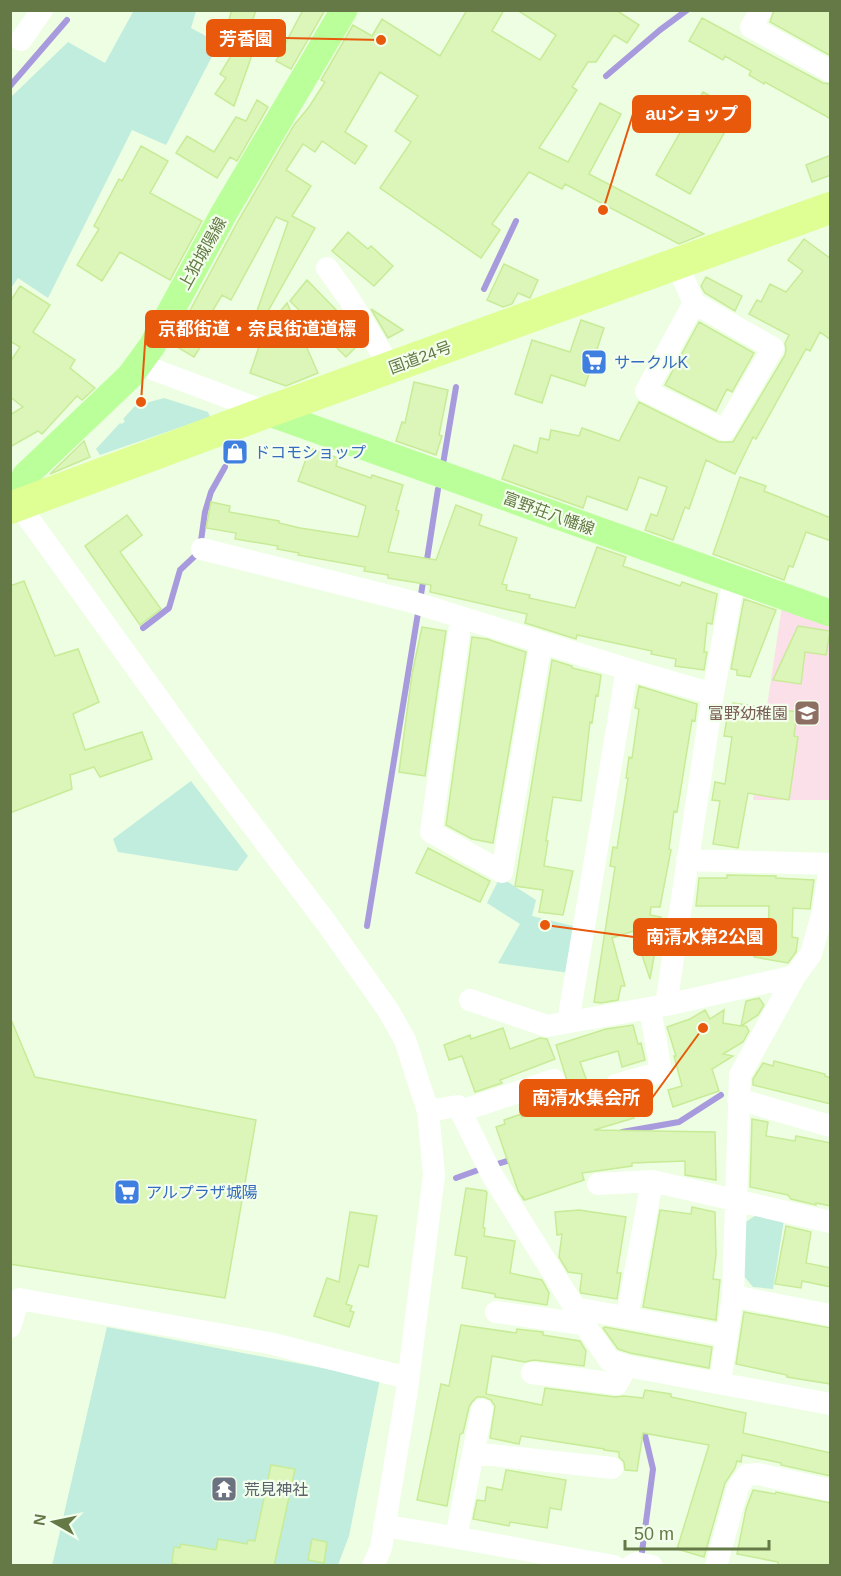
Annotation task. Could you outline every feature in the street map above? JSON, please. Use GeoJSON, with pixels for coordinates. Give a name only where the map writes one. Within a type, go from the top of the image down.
{"type":"FeatureCollection","features":[{"type":"Feature","properties":{"kind":"highway","name":"国道24号"},"geometry":{"type":"LineString","coordinates":[[15,506],[390,367],[831,208]]}},
{"type":"Feature","properties":{"kind":"main road","name":"上狛城陽線"},"geometry":{"type":"LineString","coordinates":[[15,506],[26,477],[129,376],[152,346],[224,213],[344,10]]}},
{"type":"Feature","properties":{"kind":"main road","name":"富野荘八幡線"},"geometry":{"type":"LineString","coordinates":[[267,412],[831,614]]}},
{"type":"Feature","properties":{"kind":"street"},"geometry":{"type":"LineString","coordinates":[[21,40],[42,10]]}},
{"type":"Feature","properties":{"kind":"street"},"geometry":{"type":"LineString","coordinates":[[761,10],[751,27],[831,71]]}},
{"type":"Feature","properties":{"kind":"street"},"geometry":{"type":"LineString","coordinates":[[677,264],[694,303],[772,348],[725,430],[646,390],[694,303]]}},
{"type":"Feature","properties":{"kind":"street"},"geometry":{"type":"LineString","coordinates":[[327,269],[348,297],[390,367]]}},
{"type":"Feature","properties":{"kind":"street"},"geometry":{"type":"LineString","coordinates":[[139,364],[267,412]]}},
{"type":"Feature","properties":{"kind":"street"},"geometry":{"type":"LineString","coordinates":[[15,506],[325,921],[388,1010],[405,1040],[428,1111],[434,1175],[408,1378],[381,1548],[374,1566]]}},
{"type":"Feature","properties":{"kind":"street"},"geometry":{"type":"LineString","coordinates":[[202,549],[409,601],[431,610],[713,694]]}},
{"type":"Feature","properties":{"kind":"street"},"geometry":{"type":"LineString","coordinates":[[616,1084],[661,1072],[658,1006],[687,860],[734,579]]}},
{"type":"Feature","properties":{"kind":"street"},"geometry":{"type":"LineString","coordinates":[[461,619],[431,832],[502,872],[541,643]]}},
{"type":"Feature","properties":{"kind":"street"},"geometry":{"type":"LineString","coordinates":[[568,1022],[627,669]]}},
{"type":"Feature","properties":{"kind":"street"},"geometry":{"type":"LineString","coordinates":[[687,860],[831,866],[827,913],[811,954],[795,976],[740,1075],[733,1296],[720,1382]]}},
{"type":"Feature","properties":{"kind":"street"},"geometry":{"type":"LineString","coordinates":[[470,1000],[547,1026],[658,1006],[795,976]]}},
{"type":"Feature","properties":{"kind":"street"},"geometry":{"type":"LineString","coordinates":[[461,1111],[554,1080]]}},
{"type":"Feature","properties":{"kind":"street"},"geometry":{"type":"LineString","coordinates":[[738,1099],[831,1126]]}},
{"type":"Feature","properties":{"kind":"street"},"geometry":{"type":"LineString","coordinates":[[428,1111],[458,1106],[492,1175],[579,1316],[609,1360],[627,1366],[831,1404]]}},
{"type":"Feature","properties":{"kind":"street"},"geometry":{"type":"LineString","coordinates":[[627,1317],[652,1181]]}},
{"type":"Feature","properties":{"kind":"street"},"geometry":{"type":"LineString","coordinates":[[598,1184],[652,1181],[831,1222]]}},
{"type":"Feature","properties":{"kind":"street"},"geometry":{"type":"LineString","coordinates":[[733,1296],[831,1315]]}},
{"type":"Feature","properties":{"kind":"street"},"geometry":{"type":"LineString","coordinates":[[10,1327],[19,1299],[269,1343],[408,1378]]}},
{"type":"Feature","properties":{"kind":"street"},"geometry":{"type":"LineString","coordinates":[[496,1312],[627,1317],[727,1335]]}},
{"type":"Feature","properties":{"kind":"street"},"geometry":{"type":"LineString","coordinates":[[531,1373],[617,1384],[627,1366]]}},
{"type":"Feature","properties":{"kind":"street"},"geometry":{"type":"LineString","coordinates":[[456,1537],[482,1410]]}},
{"type":"Feature","properties":{"kind":"street"},"geometry":{"type":"LineString","coordinates":[[473,1453],[612,1468]]}},
{"type":"Feature","properties":{"kind":"street"},"geometry":{"type":"LineString","coordinates":[[716,1566],[738,1487],[747,1475],[758,1474],[831,1490]]}},
{"type":"Feature","properties":{"kind":"street"},"geometry":{"type":"LineString","coordinates":[[384,1526],[456,1537],[546,1560],[614,1566]]}},
{"type":"Feature","properties":{"kind":"street"},"geometry":{"type":"LineString","coordinates":[[631,1566],[637,1563],[651,1566]]}},
{"type":"Feature","properties":{"kind":"shaded area"},"geometry":{"type":"Polygon","coordinates":[[[134,10],[196,11],[191,28],[219,43],[166,145],[132,130],[48,298],[18,278],[11,288],[11,97],[68,42],[105,63],[134,10]]]}},
{"type":"Feature","properties":{"kind":"shaded area"},"geometry":{"type":"Polygon","coordinates":[[[164,398],[208,412],[210,417],[100,455],[96,449],[120,423],[125,421],[123,419],[135,406],[164,398]]]}},
{"type":"Feature","properties":{"kind":"shaded area"},"geometry":{"type":"Polygon","coordinates":[[[782,606],[830,623],[830,800],[753,800],[782,606]]]}},
{"type":"Feature","properties":{"kind":"shaded area"},"geometry":{"type":"Polygon","coordinates":[[[191,781],[248,856],[237,871],[118,852],[113,839],[191,781]]]}},
{"type":"Feature","properties":{"kind":"shaded area"},"geometry":{"type":"Polygon","coordinates":[[[500,877],[536,900],[532,916],[577,927],[570,973],[498,963],[520,924],[487,903],[500,877]]]}},
{"type":"Feature","properties":{"kind":"shaded area"},"geometry":{"type":"Polygon","coordinates":[[[758,1214],[784,1220],[773,1289],[753,1287],[743,1275],[744,1223],[758,1214]]]}},
{"type":"Feature","properties":{"kind":"shaded area"},"geometry":{"type":"Polygon","coordinates":[[[107,1327],[380,1379],[349,1536],[338,1565],[52,1566],[107,1327]]]}},
{"type":"Feature","properties":{"kind":"building"},"geometry":{"type":"Polygon","coordinates":[[[232,10],[256,10],[244,46],[242,45],[253,52],[234,106],[215,94],[226,78],[220,74],[238,44],[223,38],[232,10]]]}},
{"type":"Feature","properties":{"kind":"building"},"geometry":{"type":"Polygon","coordinates":[[[303,10],[325,10],[291,69],[276,61],[303,10]]]}},
{"type":"Feature","properties":{"kind":"building"},"geometry":{"type":"Polygon","coordinates":[[[467,10],[504,10],[492,31],[540,60],[556,35],[517,10],[616,10],[639,25],[627,43],[614,35],[596,62],[588,62],[572,87],[577,90],[539,148],[568,162],[600,103],[621,114],[589,174],[704,234],[679,244],[565,184],[562,189],[529,172],[492,224],[500,230],[481,258],[380,188],[411,142],[395,131],[418,96],[380,72],[345,132],[367,146],[355,164],[322,141],[315,152],[303,144],[286,170],[311,186],[292,216],[315,228],[267,313],[274,319],[287,303],[318,373],[286,386],[250,373],[262,338],[249,334],[288,222],[276,217],[231,300],[222,295],[200,332],[207,336],[194,357],[172,344],[238,221],[294,125],[325,82],[321,80],[353,25],[372,36],[382,19],[440,56],[467,10]]]}},
{"type":"Feature","properties":{"kind":"building"},"geometry":{"type":"Polygon","coordinates":[[[774,10],[831,10],[831,56],[770,22],[774,10]]]}},
{"type":"Feature","properties":{"kind":"building"},"geometry":{"type":"Polygon","coordinates":[[[702,18],[823,83],[831,84],[831,119],[765,82],[764,84],[749,75],[751,71],[725,56],[723,60],[689,41],[702,18]]]}},
{"type":"Feature","properties":{"kind":"building"},"geometry":{"type":"Polygon","coordinates":[[[703,92],[729,106],[720,121],[728,126],[690,194],[656,175],[703,92]]]}},
{"type":"Feature","properties":{"kind":"building"},"geometry":{"type":"Polygon","coordinates":[[[257,100],[268,107],[237,161],[230,157],[217,178],[176,153],[187,136],[214,152],[236,117],[246,121],[257,100]]]}},
{"type":"Feature","properties":{"kind":"building"},"geometry":{"type":"Polygon","coordinates":[[[141,146],[168,161],[150,193],[202,221],[170,280],[120,252],[102,281],[77,265],[99,229],[94,226],[119,179],[122,181],[141,146]]]}},
{"type":"Feature","properties":{"kind":"building"},"geometry":{"type":"Polygon","coordinates":[[[831,155],[831,175],[812,182],[806,165],[831,155]]]}},
{"type":"Feature","properties":{"kind":"building"},"geometry":{"type":"Polygon","coordinates":[[[348,232],[368,249],[371,246],[393,266],[374,286],[332,251],[348,232]]]}},
{"type":"Feature","properties":{"kind":"building"},"geometry":{"type":"Polygon","coordinates":[[[804,239],[831,259],[831,340],[820,332],[810,351],[806,349],[756,439],[753,437],[735,474],[706,460],[689,509],[685,507],[673,540],[645,530],[651,514],[657,516],[667,487],[639,477],[627,510],[587,496],[583,508],[502,479],[514,445],[537,453],[540,438],[549,440],[551,430],[579,436],[582,428],[619,441],[639,402],[719,442],[733,442],[785,355],[785,343],[789,335],[749,314],[757,300],[761,302],[770,284],[786,292],[803,271],[788,260],[804,239]]]}},
{"type":"Feature","properties":{"kind":"building"},"geometry":{"type":"Polygon","coordinates":[[[504,264],[538,280],[530,298],[518,293],[512,304],[503,307],[487,300],[504,264]]]}},
{"type":"Feature","properties":{"kind":"building"},"geometry":{"type":"Polygon","coordinates":[[[706,277],[742,296],[735,311],[705,293],[701,286],[706,277]]]}},
{"type":"Feature","properties":{"kind":"building"},"geometry":{"type":"Polygon","coordinates":[[[307,280],[345,319],[360,343],[346,357],[290,301],[307,280]]]}},
{"type":"Feature","properties":{"kind":"building"},"geometry":{"type":"Polygon","coordinates":[[[20,286],[50,305],[33,332],[75,360],[70,368],[95,388],[82,400],[77,396],[42,434],[38,431],[10,447],[10,415],[23,407],[10,397],[10,362],[20,347],[10,341],[10,302],[20,286]]]}},
{"type":"Feature","properties":{"kind":"building"},"geometry":{"type":"Polygon","coordinates":[[[371,309],[403,330],[388,338],[371,309]]]}},
{"type":"Feature","properties":{"kind":"building"},"geometry":{"type":"Polygon","coordinates":[[[581,320],[604,328],[585,386],[551,375],[542,403],[515,394],[532,340],[570,352],[581,320]]]}},
{"type":"Feature","properties":{"kind":"building"},"geometry":{"type":"Polygon","coordinates":[[[699,322],[754,353],[732,392],[727,389],[716,411],[665,385],[699,322]]]}},
{"type":"Feature","properties":{"kind":"building"},"geometry":{"type":"Polygon","coordinates":[[[414,382],[448,390],[439,435],[442,436],[436,455],[396,441],[402,422],[405,423],[414,382]]]}},
{"type":"Feature","properties":{"kind":"building"},"geometry":{"type":"Polygon","coordinates":[[[84,441],[90,457],[50,474],[84,441]]]}},
{"type":"Feature","properties":{"kind":"building"},"geometry":{"type":"Polygon","coordinates":[[[310,448],[338,458],[336,466],[371,478],[372,475],[403,485],[388,552],[436,560],[456,505],[482,515],[479,525],[517,538],[502,584],[507,585],[506,590],[530,595],[529,598],[575,608],[597,547],[626,557],[623,566],[680,586],[682,582],[717,594],[712,624],[707,623],[704,652],[707,652],[704,670],[675,666],[676,659],[651,654],[652,651],[577,635],[576,639],[525,623],[527,614],[430,592],[431,585],[388,578],[388,575],[364,571],[365,567],[298,555],[299,553],[277,549],[278,546],[235,539],[236,533],[206,528],[211,502],[230,506],[229,512],[279,521],[279,523],[300,528],[358,537],[366,506],[298,481],[310,448]]]}},
{"type":"Feature","properties":{"kind":"building"},"geometry":{"type":"Polygon","coordinates":[[[740,477],[766,486],[764,491],[831,518],[831,541],[806,532],[793,567],[789,566],[784,580],[713,554],[740,477]]]}},
{"type":"Feature","properties":{"kind":"building"},"geometry":{"type":"Polygon","coordinates":[[[127,515],[142,535],[120,552],[161,609],[140,625],[85,546],[127,515]]]}},
{"type":"Feature","properties":{"kind":"building"},"geometry":{"type":"Polygon","coordinates":[[[24,581],[55,656],[78,649],[99,702],[73,714],[85,750],[142,732],[152,759],[100,777],[94,767],[70,775],[72,789],[10,813],[10,586],[24,581]]]}},
{"type":"Feature","properties":{"kind":"building"},"geometry":{"type":"Polygon","coordinates":[[[744,599],[776,610],[750,677],[737,675],[737,670],[731,669],[744,599]]]}},
{"type":"Feature","properties":{"kind":"building"},"geometry":{"type":"Polygon","coordinates":[[[798,626],[830,631],[826,655],[805,652],[801,684],[773,680],[798,626]]]}},
{"type":"Feature","properties":{"kind":"building"},"geometry":{"type":"Polygon","coordinates":[[[422,627],[446,631],[425,776],[399,772],[412,674],[422,627]]]}},
{"type":"Feature","properties":{"kind":"building"},"geometry":{"type":"Polygon","coordinates":[[[472,637],[487,639],[526,652],[493,843],[472,839],[446,825],[472,637]]]}},
{"type":"Feature","properties":{"kind":"building"},"geometry":{"type":"Polygon","coordinates":[[[552,660],[601,675],[592,723],[590,722],[581,801],[553,797],[546,841],[548,841],[544,866],[573,871],[563,915],[539,912],[543,890],[515,886],[552,660]]]}},
{"type":"Feature","properties":{"kind":"building"},"geometry":{"type":"Polygon","coordinates":[[[639,686],[697,704],[695,721],[692,720],[677,812],[674,811],[669,849],[671,850],[660,907],[651,907],[650,915],[661,917],[650,979],[634,931],[612,938],[625,986],[621,986],[618,1000],[601,1003],[594,1002],[615,867],[610,866],[613,847],[617,848],[629,757],[632,758],[639,709],[635,708],[639,686]]]}},
{"type":"Feature","properties":{"kind":"building"},"geometry":{"type":"Polygon","coordinates":[[[733,703],[797,712],[794,736],[798,737],[789,800],[748,793],[738,848],[713,844],[720,801],[712,800],[715,782],[725,784],[732,737],[724,736],[727,718],[730,718],[733,703]]]}},
{"type":"Feature","properties":{"kind":"building"},"geometry":{"type":"Polygon","coordinates":[[[428,848],[490,881],[480,902],[416,873],[428,848]]]}},
{"type":"Feature","properties":{"kind":"building"},"geometry":{"type":"Polygon","coordinates":[[[727,875],[776,876],[776,878],[814,880],[810,909],[793,908],[792,937],[798,938],[796,952],[788,963],[754,957],[758,937],[768,939],[769,906],[696,906],[699,878],[727,878],[727,875]]]}},
{"type":"Feature","properties":{"kind":"building"},"geometry":{"type":"Polygon","coordinates":[[[759,998],[764,1005],[758,1015],[741,1026],[746,1001],[759,998]]]}},
{"type":"Feature","properties":{"kind":"building"},"geometry":{"type":"Polygon","coordinates":[[[705,1010],[710,1019],[724,1010],[723,1023],[746,1026],[749,1031],[743,1042],[723,1054],[733,1056],[712,1069],[719,1091],[673,1107],[668,1090],[682,1086],[667,1027],[690,1019],[705,1010]]]}},
{"type":"Feature","properties":{"kind":"building","name":"アルプラザ城陽"},"geometry":{"type":"Polygon","coordinates":[[[10,1017],[35,1077],[256,1120],[225,1298],[10,1264],[10,1017]]]}},
{"type":"Feature","properties":{"kind":"building"},"geometry":{"type":"Polygon","coordinates":[[[633,1025],[645,1060],[622,1067],[618,1051],[580,1062],[598,1112],[630,1103],[634,1118],[594,1130],[715,1132],[716,1180],[685,1175],[685,1161],[632,1163],[632,1166],[582,1173],[584,1180],[525,1200],[523,1197],[523,1199],[518,1191],[496,1127],[505,1124],[504,1120],[521,1114],[522,1117],[536,1112],[536,1114],[573,1100],[556,1045],[606,1029],[633,1025]]]}},
{"type":"Feature","properties":{"kind":"building"},"geometry":{"type":"Polygon","coordinates":[[[503,1028],[510,1049],[540,1038],[547,1039],[555,1059],[500,1080],[502,1083],[475,1092],[462,1056],[449,1060],[444,1045],[470,1035],[471,1039],[503,1028]]]}},
{"type":"Feature","properties":{"kind":"building"},"geometry":{"type":"Polygon","coordinates":[[[774,1061],[825,1074],[831,1078],[831,1104],[753,1085],[753,1079],[763,1063],[773,1066],[774,1061]]]}},
{"type":"Feature","properties":{"kind":"building"},"geometry":{"type":"Polygon","coordinates":[[[752,1119],[768,1122],[766,1136],[795,1141],[796,1136],[831,1143],[831,1206],[816,1203],[816,1205],[791,1199],[788,1195],[750,1187],[752,1119]]]}},
{"type":"Feature","properties":{"kind":"building"},"geometry":{"type":"Polygon","coordinates":[[[466,1188],[486,1191],[484,1236],[515,1241],[510,1273],[542,1280],[549,1293],[547,1305],[495,1297],[495,1294],[462,1288],[467,1257],[455,1255],[466,1188]]]}},
{"type":"Feature","properties":{"kind":"building"},"geometry":{"type":"Polygon","coordinates":[[[692,1207],[715,1212],[716,1255],[713,1279],[720,1280],[716,1320],[643,1307],[660,1210],[691,1214],[692,1207]]]}},
{"type":"Feature","properties":{"kind":"building"},"geometry":{"type":"Polygon","coordinates":[[[579,1210],[626,1217],[617,1273],[621,1273],[617,1299],[581,1293],[582,1274],[568,1272],[559,1257],[562,1234],[557,1235],[555,1212],[579,1210]]]}},
{"type":"Feature","properties":{"kind":"building"},"geometry":{"type":"Polygon","coordinates":[[[350,1212],[377,1216],[368,1267],[359,1265],[346,1304],[352,1306],[350,1311],[354,1312],[349,1327],[314,1316],[327,1278],[339,1282],[350,1212]]]}},
{"type":"Feature","properties":{"kind":"building"},"geometry":{"type":"Polygon","coordinates":[[[786,1226],[811,1232],[806,1263],[831,1268],[831,1287],[802,1281],[801,1288],[775,1284],[786,1226]]]}},
{"type":"Feature","properties":{"kind":"building"},"geometry":{"type":"Polygon","coordinates":[[[744,1312],[831,1328],[831,1384],[787,1377],[787,1375],[736,1364],[744,1312]]]}},
{"type":"Feature","properties":{"kind":"building"},"geometry":{"type":"Polygon","coordinates":[[[461,1325],[516,1333],[517,1329],[543,1332],[543,1335],[580,1341],[586,1351],[584,1366],[534,1360],[525,1362],[492,1356],[486,1394],[542,1405],[545,1388],[615,1397],[643,1398],[645,1390],[671,1394],[671,1397],[746,1413],[743,1433],[831,1453],[831,1476],[742,1455],[741,1462],[737,1461],[725,1483],[704,1557],[677,1549],[709,1445],[643,1433],[637,1471],[625,1470],[619,1452],[521,1436],[519,1444],[490,1438],[495,1406],[491,1400],[477,1397],[469,1407],[463,1433],[460,1434],[447,1506],[417,1500],[441,1384],[449,1386],[461,1325]]]}},
{"type":"Feature","properties":{"kind":"building"},"geometry":{"type":"Polygon","coordinates":[[[603,1328],[712,1347],[709,1368],[618,1349],[603,1328]]]}},
{"type":"Feature","properties":{"kind":"building"},"geometry":{"type":"Polygon","coordinates":[[[271,1465],[295,1469],[274,1566],[184,1566],[172,1563],[174,1547],[180,1548],[181,1544],[216,1550],[218,1539],[247,1544],[248,1540],[255,1541],[271,1465]]]}},
{"type":"Feature","properties":{"kind":"building"},"geometry":{"type":"Polygon","coordinates":[[[506,1470],[566,1480],[561,1510],[550,1508],[547,1528],[510,1522],[509,1526],[473,1519],[477,1500],[485,1501],[487,1487],[502,1490],[506,1470]]]}},
{"type":"Feature","properties":{"kind":"building"},"geometry":{"type":"Polygon","coordinates":[[[753,1490],[775,1494],[776,1492],[831,1503],[831,1566],[778,1566],[778,1562],[737,1554],[746,1509],[753,1490]]]}},
{"type":"Feature","properties":{"kind":"building"},"geometry":{"type":"Polygon","coordinates":[[[312,1539],[327,1542],[324,1563],[308,1560],[312,1539]]]}},
{"type":"Feature","properties":{"kind":"waterway"},"geometry":{"type":"LineString","coordinates":[[606,76],[687,10]]}},
{"type":"Feature","properties":{"kind":"waterway"},"geometry":{"type":"LineString","coordinates":[[10,86],[67,20]]}},
{"type":"Feature","properties":{"kind":"waterway"},"geometry":{"type":"LineString","coordinates":[[484,289],[516,221]]}},
{"type":"Feature","properties":{"kind":"waterway"},"geometry":{"type":"LineString","coordinates":[[443,464],[456,387]]}},
{"type":"Feature","properties":{"kind":"waterway"},"geometry":{"type":"LineString","coordinates":[[143,628],[169,608],[180,570],[200,548],[205,512],[211,492],[225,467]]}},
{"type":"Feature","properties":{"kind":"waterway"},"geometry":{"type":"LineString","coordinates":[[426,566],[438,489]]}},
{"type":"Feature","properties":{"kind":"waterway"},"geometry":{"type":"LineString","coordinates":[[367,926],[424,576]]}},
{"type":"Feature","properties":{"kind":"waterway"},"geometry":{"type":"LineString","coordinates":[[622,1132],[679,1122],[721,1095]]}},
{"type":"Feature","properties":{"kind":"waterway"},"geometry":{"type":"LineString","coordinates":[[494,1165],[514,1159]]}},
{"type":"Feature","properties":{"kind":"waterway"},"geometry":{"type":"LineString","coordinates":[[456,1178],[481,1169]]}},
{"type":"Feature","properties":{"kind":"waterway"},"geometry":{"type":"LineString","coordinates":[[642,1552],[653,1469],[643,1427]]}},
{"type":"Feature","properties":{"kind":"place","name":"芳香園"},"geometry":{"type":"Point","coordinates":[381,40]}},
{"type":"Feature","properties":{"kind":"place","name":"auショップ"},"geometry":{"type":"Point","coordinates":[603,210]}},
{"type":"Feature","properties":{"kind":"place","name":"サークルK"},"geometry":{"type":"Point","coordinates":[594,362]}},
{"type":"Feature","properties":{"kind":"place","name":"京都街道・奈良街道道標"},"geometry":{"type":"Point","coordinates":[141,402]}},
{"type":"Feature","properties":{"kind":"place","name":"ドコモショップ"},"geometry":{"type":"Point","coordinates":[235,452]}},
{"type":"Feature","properties":{"kind":"place","name":"富野幼稚園"},"geometry":{"type":"Point","coordinates":[807,713]}},
{"type":"Feature","properties":{"kind":"place","name":"南清水第2公園"},"geometry":{"type":"Point","coordinates":[545,925]}},
{"type":"Feature","properties":{"kind":"place","name":"南清水集会所"},"geometry":{"type":"Point","coordinates":[703,1028]}},
{"type":"Feature","properties":{"kind":"place","name":"アルプラザ城陽"},"geometry":{"type":"Point","coordinates":[127,1192]}},
{"type":"Feature","properties":{"kind":"place","name":"荒見神社"},"geometry":{"type":"Point","coordinates":[224,1489]}}]}
